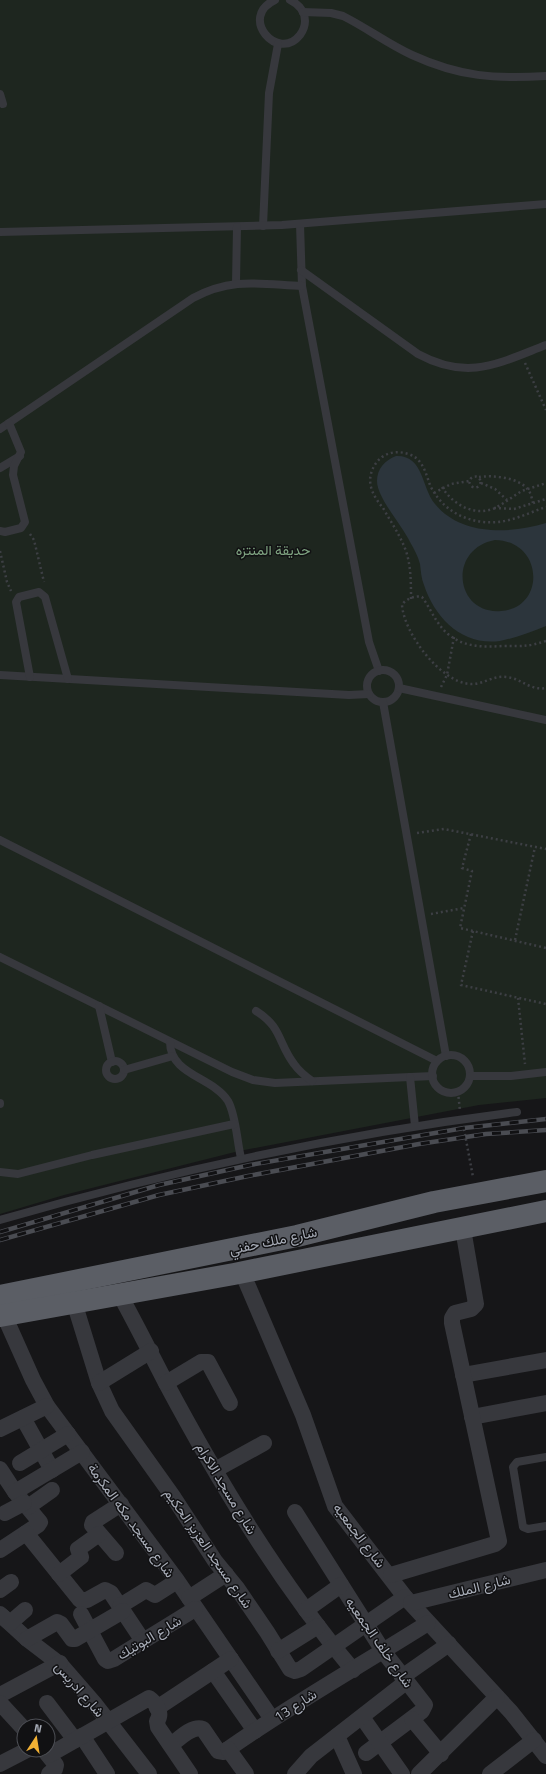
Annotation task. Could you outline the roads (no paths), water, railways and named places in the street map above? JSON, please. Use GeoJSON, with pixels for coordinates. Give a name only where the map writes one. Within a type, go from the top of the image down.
{"type":"FeatureCollection","features":[{"type":"Feature","properties":{"kind":"highway","name":"شارع ملك حفني"},"geometry":{"type":"LineString","coordinates":[[1,1309],[434,1202],[546,1181]]}},
{"type":"Feature","properties":{"kind":"highway"},"geometry":{"type":"LineString","coordinates":[[506,1188],[499,1192],[495,1200],[496,1209],[501,1216],[510,1219]]}},
{"type":"Feature","properties":{"kind":"highway"},"geometry":{"type":"LineString","coordinates":[[434,1202],[442,1204],[448,1210],[450,1219],[448,1227],[453,1231]]}},
{"type":"Feature","properties":{"kind":"highway","name":"شارع ملك حفني"},"geometry":{"type":"LineString","coordinates":[[1,1309],[74,1302],[120,1295],[453,1231],[546,1211]]}},
{"type":"Feature","properties":{"kind":"street"},"geometry":{"type":"LineString","coordinates":[[391,1576],[498,1543],[452,1318],[455,1313],[471,1309],[476,1304],[453,1231]]}},
{"type":"Feature","properties":{"kind":"street","name":"شارع الجمعيه"},"geometry":{"type":"LineString","coordinates":[[242,1272],[303,1415],[335,1506],[391,1576],[408,1600],[497,1697],[546,1756]]}},
{"type":"Feature","properties":{"kind":"street","name":"شارع مسجد الاكرام"},"geometry":{"type":"LineString","coordinates":[[120,1295],[151,1351],[166,1383],[215,1470],[278,1570],[306,1610],[353,1670]]}},
{"type":"Feature","properties":{"kind":"street","name":"شارع مسجد العزيز الحكيم"},"geometry":{"type":"LineString","coordinates":[[74,1302],[98,1383],[120,1424],[174,1498],[290,1670],[295,1671],[366,1623],[408,1600]]}},
{"type":"Feature","properties":{"kind":"street","name":"شارع مسجد مكه المكرمة"},"geometry":{"type":"LineString","coordinates":[[1,1309],[33,1380],[47,1406],[177,1580],[272,1719]]}},
{"type":"Feature","properties":{"kind":"street"},"geometry":{"type":"LineString","coordinates":[[98,1383],[151,1351]]}},
{"type":"Feature","properties":{"kind":"street"},"geometry":{"type":"LineString","coordinates":[[463,1375],[546,1360]]}},
{"type":"Feature","properties":{"kind":"street"},"geometry":{"type":"LineString","coordinates":[[166,1383],[201,1362],[208,1362],[230,1403]]}},
{"type":"Feature","properties":{"kind":"street"},"geometry":{"type":"LineString","coordinates":[[472,1417],[546,1403]]}},
{"type":"Feature","properties":{"kind":"street"},"geometry":{"type":"LineString","coordinates":[[0,1428],[47,1406]]}},
{"type":"Feature","properties":{"kind":"street"},"geometry":{"type":"LineString","coordinates":[[23,1418],[52,1470]]}},
{"type":"Feature","properties":{"kind":"street"},"geometry":{"type":"LineString","coordinates":[[20,1462],[68,1434]]}},
{"type":"Feature","properties":{"kind":"street"},"geometry":{"type":"LineString","coordinates":[[215,1470],[264,1442]]}},
{"type":"Feature","properties":{"kind":"street"},"geometry":{"type":"LineString","coordinates":[[5,1513],[22,1500],[52,1470],[82,1452]]}},
{"type":"Feature","properties":{"kind":"street"},"geometry":{"type":"LineString","coordinates":[[0,1469],[40,1523],[0,1550]]}},
{"type":"Feature","properties":{"kind":"street"},"geometry":{"type":"LineString","coordinates":[[22,1500],[52,1490]]}},
{"type":"Feature","properties":{"kind":"street"},"geometry":{"type":"LineString","coordinates":[[116,1553],[93,1527],[93,1522],[121,1504]]}},
{"type":"Feature","properties":{"kind":"street","name":"شارع خلف الجمعيه"},"geometry":{"type":"LineString","coordinates":[[295,1512],[383,1651],[425,1705],[422,1711],[412,1719],[366,1752]]}},
{"type":"Feature","properties":{"kind":"street"},"geometry":{"type":"LineString","coordinates":[[26,1533],[80,1600],[87,1600],[102,1592],[108,1591],[143,1641]]}},
{"type":"Feature","properties":{"kind":"street"},"geometry":{"type":"LineString","coordinates":[[59,1574],[81,1557],[78,1549],[99,1534]]}},
{"type":"Feature","properties":{"kind":"street","name":"شارع الملك"},"geometry":{"type":"LineString","coordinates":[[408,1600],[546,1570]]}},
{"type":"Feature","properties":{"kind":"street","name":"شارع البوتيك"},"geometry":{"type":"LineString","coordinates":[[81,1614],[105,1659],[108,1661],[143,1641],[192,1604],[226,1574]]}},
{"type":"Feature","properties":{"kind":"street"},"geometry":{"type":"LineString","coordinates":[[27,1639],[57,1622],[61,1624],[72,1639],[90,1630],[122,1609],[146,1590],[155,1595],[177,1580]]}},
{"type":"Feature","properties":{"kind":"street"},"geometry":{"type":"LineString","coordinates":[[306,1610],[341,1585]]}},
{"type":"Feature","properties":{"kind":"street"},"geometry":{"type":"LineString","coordinates":[[0,1615],[10,1623],[25,1610]]}},
{"type":"Feature","properties":{"kind":"street","name":"شارع ادريس"},"geometry":{"type":"LineString","coordinates":[[0,1615],[27,1639],[60,1663],[149,1774]]}},
{"type":"Feature","properties":{"kind":"street","name":"شارع 13"},"geometry":{"type":"LineString","coordinates":[[228,1749],[304,1698],[353,1670],[428,1622]]}},
{"type":"Feature","properties":{"kind":"street"},"geometry":{"type":"LineString","coordinates":[[278,1651],[318,1626]]}},
{"type":"Feature","properties":{"kind":"street"},"geometry":{"type":"LineString","coordinates":[[295,1774],[311,1756],[362,1717],[404,1679],[449,1644]]}},
{"type":"Feature","properties":{"kind":"street"},"geometry":{"type":"LineString","coordinates":[[157,1708],[231,1659]]}},
{"type":"Feature","properties":{"kind":"street"},"geometry":{"type":"LineString","coordinates":[[0,1695],[60,1663]]}},
{"type":"Feature","properties":{"kind":"street"},"geometry":{"type":"LineString","coordinates":[[213,1671],[255,1731]]}},
{"type":"Feature","properties":{"kind":"street"},"geometry":{"type":"LineString","coordinates":[[419,1774],[441,1754],[497,1697]]}},
{"type":"Feature","properties":{"kind":"street"},"geometry":{"type":"LineString","coordinates":[[56,1748],[78,1738],[146,1698],[151,1699],[157,1708],[160,1714],[157,1724],[190,1774]]}},
{"type":"Feature","properties":{"kind":"street"},"geometry":{"type":"LineString","coordinates":[[0,1703],[16,1720]]}},
{"type":"Feature","properties":{"kind":"street"},"geometry":{"type":"LineString","coordinates":[[47,1703],[107,1774]]}},
{"type":"Feature","properties":{"kind":"street"},"geometry":{"type":"LineString","coordinates":[[362,1717],[402,1774]]}},
{"type":"Feature","properties":{"kind":"street"},"geometry":{"type":"LineString","coordinates":[[412,1719],[441,1754]]}},
{"type":"Feature","properties":{"kind":"street"},"geometry":{"type":"LineString","coordinates":[[171,1745],[193,1729],[199,1727],[203,1729],[220,1752],[228,1749],[242,1773]]}},
{"type":"Feature","properties":{"kind":"street"},"geometry":{"type":"LineString","coordinates":[[337,1736],[354,1774]]}},
{"type":"Feature","properties":{"kind":"street"},"geometry":{"type":"LineString","coordinates":[[490,1774],[534,1740]]}},
{"type":"Feature","properties":{"kind":"street"},"geometry":{"type":"LineString","coordinates":[[0,1764],[16,1756]]}},
{"type":"Feature","properties":{"kind":"street"},"geometry":{"type":"LineString","coordinates":[[49,1774],[55,1769],[56,1765],[51,1758]]}},
{"type":"Feature","properties":{"kind":"lane"},"geometry":{"type":"LineString","coordinates":[[270,1],[262,11],[260,21],[262,31],[269,39],[278,44],[288,43],[297,39],[303,31],[305,21],[303,12],[297,4],[290,0]]}},
{"type":"Feature","properties":{"kind":"lane"},"geometry":{"type":"LineString","coordinates":[[303,12],[320,12],[343,16],[411,55],[441,67],[472,75],[504,79],[546,76]]}},
{"type":"Feature","properties":{"kind":"lane"},"geometry":{"type":"LineString","coordinates":[[263,226],[268,105],[278,44]]}},
{"type":"Feature","properties":{"kind":"lane"},"geometry":{"type":"LineString","coordinates":[[0,94],[4,104]]}},
{"type":"Feature","properties":{"kind":"lane"},"geometry":{"type":"LineString","coordinates":[[0,232],[263,226],[546,204]]}},
{"type":"Feature","properties":{"kind":"lane"},"geometry":{"type":"LineString","coordinates":[[300,224],[302,286],[369,642],[379,671]]}},
{"type":"Feature","properties":{"kind":"lane"},"geometry":{"type":"LineString","coordinates":[[236,283],[237,227]]}},
{"type":"Feature","properties":{"kind":"lane"},"geometry":{"type":"LineString","coordinates":[[301,270],[418,354],[433,362],[450,367],[467,369],[484,367],[522,355],[546,345]]}},
{"type":"Feature","properties":{"kind":"lane"},"geometry":{"type":"LineString","coordinates":[[0,429],[193,298],[221,285],[236,283],[302,286]]}},
{"type":"Feature","properties":{"kind":"lane"},"geometry":{"type":"LineString","coordinates":[[0,531],[5,532],[23,526],[25,519],[13,475],[14,466],[20,456],[20,448],[9,423]]}},
{"type":"Feature","properties":{"kind":"lane"},"geometry":{"type":"LineString","coordinates":[[0,468],[20,456]]}},
{"type":"Feature","properties":{"kind":"lane"},"geometry":{"type":"LineString","coordinates":[[30,677],[16,604],[17,599],[21,596],[37,592],[44,595],[68,679]]}},
{"type":"Feature","properties":{"kind":"lane"},"geometry":{"type":"LineString","coordinates":[[379,671],[388,671],[395,676],[399,688],[398,693],[392,700],[383,702],[374,700],[367,689],[368,680],[379,671]]}},
{"type":"Feature","properties":{"kind":"lane"},"geometry":{"type":"LineString","coordinates":[[0,675],[349,695],[369,694]]}},
{"type":"Feature","properties":{"kind":"lane"},"geometry":{"type":"LineString","coordinates":[[399,688],[546,720]]}},
{"type":"Feature","properties":{"kind":"lane"},"geometry":{"type":"LineString","coordinates":[[383,702],[446,1056]]}},
{"type":"Feature","properties":{"kind":"lane"},"geometry":{"type":"LineString","coordinates":[[0,840],[437,1062]]}},
{"type":"Feature","properties":{"kind":"lane"},"geometry":{"type":"LineString","coordinates":[[0,958],[242,1077],[275,1083],[432,1076]]}},
{"type":"Feature","properties":{"kind":"lane"},"geometry":{"type":"LineString","coordinates":[[99,1006],[112,1062]]}},
{"type":"Feature","properties":{"kind":"lane"},"geometry":{"type":"LineString","coordinates":[[256,1011],[265,1016],[275,1026],[294,1064],[312,1081]]}},
{"type":"Feature","properties":{"kind":"lane"},"geometry":{"type":"LineString","coordinates":[[170,1042],[173,1056],[178,1064],[221,1093],[230,1107],[240,1158]]}},
{"type":"Feature","properties":{"kind":"lane"},"geometry":{"type":"LineString","coordinates":[[124,1070],[120,1063],[112,1062],[108,1064],[106,1071],[109,1078],[117,1079],[123,1074],[124,1070],[173,1056]]}},
{"type":"Feature","properties":{"kind":"lane"},"geometry":{"type":"LineString","coordinates":[[446,1056],[456,1056],[465,1061],[470,1071],[470,1076],[466,1085],[458,1092],[449,1093],[440,1089],[432,1076],[437,1062],[446,1056]]}},
{"type":"Feature","properties":{"kind":"lane"},"geometry":{"type":"LineString","coordinates":[[470,1076],[526,1075],[546,1072]]}},
{"type":"Feature","properties":{"kind":"lane"},"geometry":{"type":"LineString","coordinates":[[410,1077],[414,1126]]}},
{"type":"Feature","properties":{"kind":"lane"},"geometry":{"type":"LineString","coordinates":[[0,1220],[152,1179],[240,1158],[414,1126],[517,1112]]}},
{"type":"Feature","properties":{"kind":"lane"},"geometry":{"type":"LineString","coordinates":[[0,1172],[18,1174],[92,1155],[234,1124]]}},
{"type":"Feature","properties":{"kind":"lane"},"geometry":{"type":"LineString","coordinates":[[546,1457],[517,1462],[513,1467],[523,1527],[528,1528],[546,1526]]}},
{"type":"Feature","properties":{"kind":"railway"},"geometry":{"type":"LineString","coordinates":[[0,1232],[159,1185],[250,1165],[464,1128],[546,1119]]}},
{"type":"Feature","properties":{"kind":"railway"},"geometry":{"type":"LineString","coordinates":[[0,1240],[159,1195],[248,1176],[419,1144],[486,1134],[546,1130]]}},
{"type":"Feature","properties":{"kind":"park label","name":"حديقة المنتزه"},"geometry":{"type":"Point","coordinates":[273,549]}}]}
